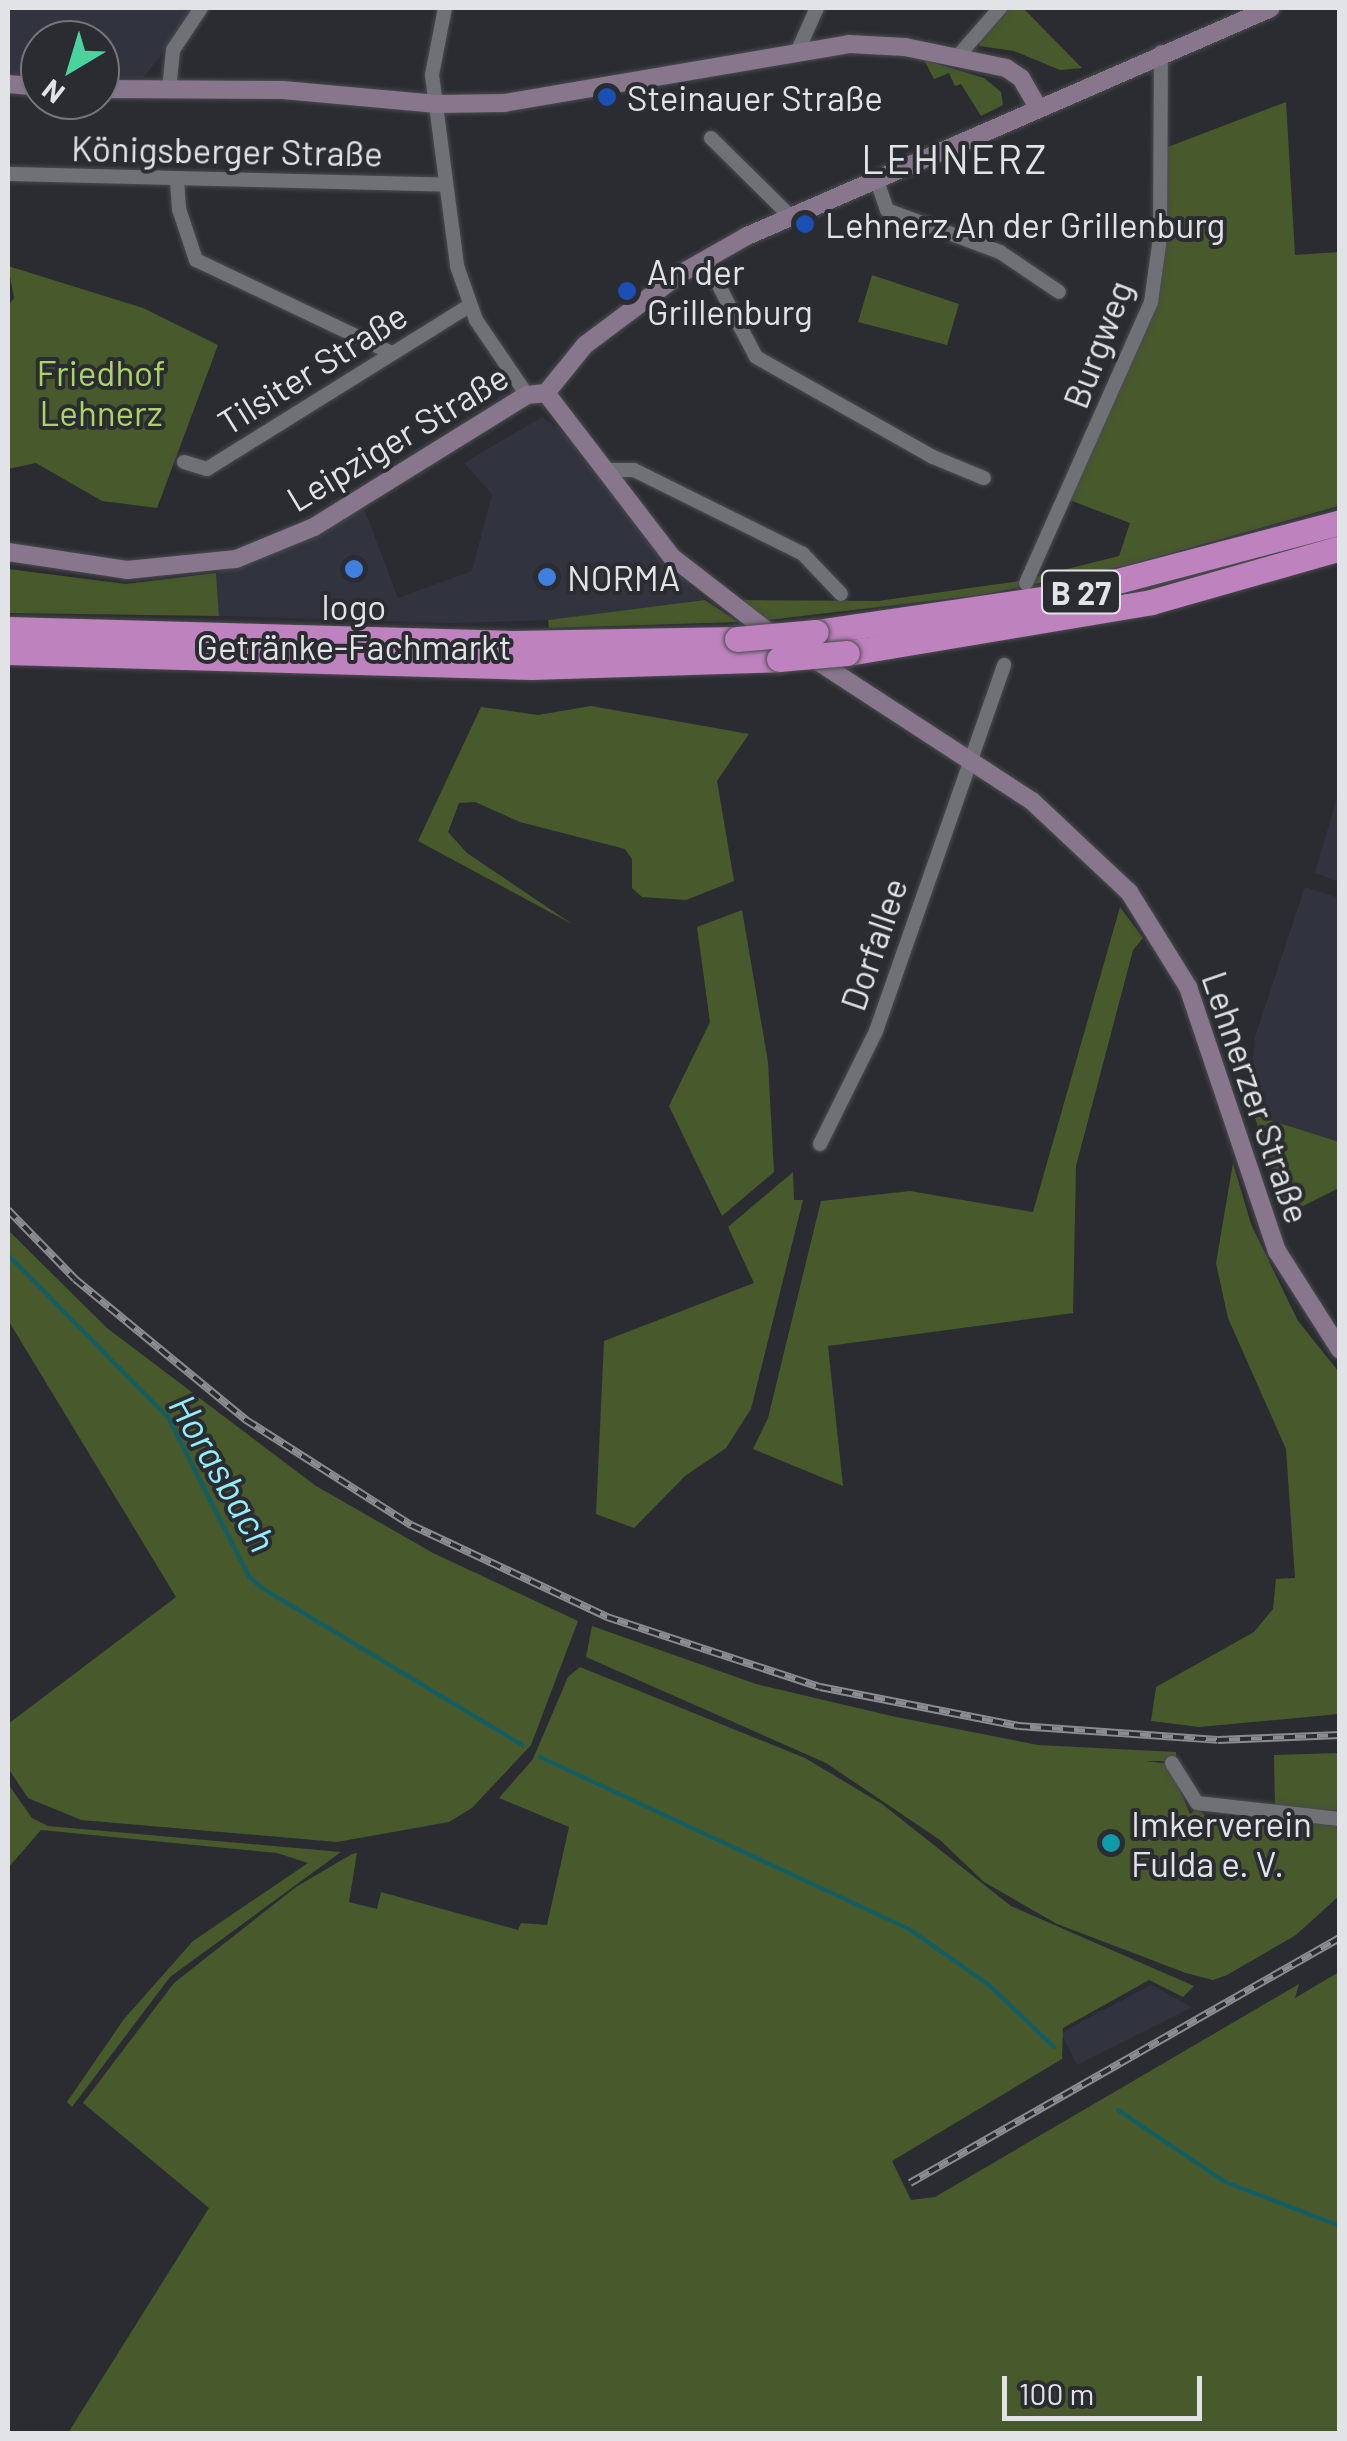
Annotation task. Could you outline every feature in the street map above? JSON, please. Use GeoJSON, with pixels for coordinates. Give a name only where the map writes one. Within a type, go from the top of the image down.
{"type":"FeatureCollection","features":[{"type":"Feature","properties":{"kind":"highway","name":"B 27"},"geometry":{"type":"LineString","coordinates":[[8,629],[512,643],[737,639],[816,632],[1057,597],[1340,522]]}},
{"type":"Feature","properties":{"kind":"highway","name":"B 27"},"geometry":{"type":"LineString","coordinates":[[8,652],[531,667],[779,659],[847,653],[1151,602],[1340,548]]}},
{"type":"Feature","properties":{"kind":"main road","name":"Leipziger Straße"},"geometry":{"type":"LineString","coordinates":[[8,552],[126,570],[236,559],[299,534],[394,482],[537,394],[585,345],[705,259],[790,216],[1271,8]]}},
{"type":"Feature","properties":{"kind":"main road"},"geometry":{"type":"LineString","coordinates":[[120,89],[283,90],[437,104],[529,100],[798,50],[863,44],[958,56],[1014,72],[1038,107]]}},
{"type":"Feature","properties":{"kind":"main road","name":"Lehnerzer Straße"},"geometry":{"type":"LineString","coordinates":[[537,394],[700,585],[969,756],[1082,843],[1128,892],[1175,962],[1270,1235],[1340,1350]]}},
{"type":"Feature","properties":{"kind":"street"},"geometry":{"type":"LineString","coordinates":[[170,90],[173,50],[201,8]]}},
{"type":"Feature","properties":{"kind":"street"},"geometry":{"type":"LineString","coordinates":[[445,8],[433,46],[437,104],[444,185],[469,306],[537,394]]}},
{"type":"Feature","properties":{"kind":"street"},"geometry":{"type":"LineString","coordinates":[[798,50],[816,8]]}},
{"type":"Feature","properties":{"kind":"street"},"geometry":{"type":"LineString","coordinates":[[958,56],[1000,8]]}},
{"type":"Feature","properties":{"kind":"street","name":"Burgweg"},"geometry":{"type":"LineString","coordinates":[[1026,583],[1151,302],[1159,262],[1162,52]]}},
{"type":"Feature","properties":{"kind":"street"},"geometry":{"type":"LineString","coordinates":[[710,138],[790,216]]}},
{"type":"Feature","properties":{"kind":"street","name":"Königsberger Straße"},"geometry":{"type":"LineString","coordinates":[[8,174],[444,185]]}},
{"type":"Feature","properties":{"kind":"street"},"geometry":{"type":"LineString","coordinates":[[876,178],[887,210],[1000,252],[1059,292]]}},
{"type":"Feature","properties":{"kind":"street"},"geometry":{"type":"LineString","coordinates":[[177,180],[196,260],[390,352]]}},
{"type":"Feature","properties":{"kind":"street"},"geometry":{"type":"LineString","coordinates":[[705,259],[756,357],[933,457],[984,478]]}},
{"type":"Feature","properties":{"kind":"street","name":"Tilsiter Straße"},"geometry":{"type":"LineString","coordinates":[[184,462],[206,469],[469,306]]}},
{"type":"Feature","properties":{"kind":"street"},"geometry":{"type":"LineString","coordinates":[[605,470],[634,470],[803,554],[841,594]]}},
{"type":"Feature","properties":{"kind":"street"},"geometry":{"type":"LineString","coordinates":[[969,756],[1004,665]]}},
{"type":"Feature","properties":{"kind":"street","name":"Dorfallee"},"geometry":{"type":"LineString","coordinates":[[820,1144],[876,1031],[969,756]]}},
{"type":"Feature","properties":{"kind":"street"},"geometry":{"type":"LineString","coordinates":[[1172,1763],[1197,1803],[1340,1820]]}},
{"type":"Feature","properties":{"kind":"shaded area"},"geometry":{"type":"Polygon","coordinates":[[[8,8],[198,8],[143,78],[120,77],[120,20],[20,20],[20,76],[8,69],[8,8]]]}},
{"type":"Feature","properties":{"kind":"shaded area"},"geometry":{"type":"Polygon","coordinates":[[[542,417],[563,432],[660,557],[705,600],[548,620],[451,623],[219,616],[216,573],[291,545],[363,506],[398,598],[472,571],[492,494],[464,463],[542,417]]]}},
{"type":"Feature","properties":{"kind":"shaded area"},"geometry":{"type":"Polygon","coordinates":[[[1339,790],[1339,882],[1315,873],[1339,790]]]}},
{"type":"Feature","properties":{"kind":"shaded area"},"geometry":{"type":"Polygon","coordinates":[[[1305,887],[1339,898],[1339,1142],[1254,1115],[1249,1097],[1255,1037],[1305,887]]]}},
{"type":"Feature","properties":{"kind":"shaded area"},"geometry":{"type":"Polygon","coordinates":[[[1151,1985],[1192,2007],[1077,2065],[1062,2035],[1066,2030],[1151,1985]]]}},
{"type":"Feature","properties":{"kind":"green space"},"geometry":{"type":"Polygon","coordinates":[[[1010,8],[1023,8],[1082,68],[1060,70],[1014,51],[980,46],[977,38],[1010,8]]]}},
{"type":"Feature","properties":{"kind":"green space"},"geometry":{"type":"Polygon","coordinates":[[[924,60],[984,78],[1001,92],[1003,105],[981,116],[961,84],[955,86],[949,73],[934,79],[924,60]]]}},
{"type":"Feature","properties":{"kind":"green space"},"geometry":{"type":"Polygon","coordinates":[[[1286,102],[1295,255],[1339,252],[1339,506],[1125,566],[980,595],[760,621],[731,600],[878,601],[1019,581],[1119,556],[1130,523],[1067,499],[1154,302],[1165,148],[1286,102]]]}},
{"type":"Feature","properties":{"kind":"green space","name":"Friedhof Lehnerz"},"geometry":{"type":"Polygon","coordinates":[[[8,266],[143,308],[218,345],[157,508],[102,501],[36,463],[8,469],[8,306],[14,298],[8,266]]]}},
{"type":"Feature","properties":{"kind":"green space"},"geometry":{"type":"Polygon","coordinates":[[[872,275],[959,304],[947,345],[858,322],[872,275]]]}},
{"type":"Feature","properties":{"kind":"green space"},"geometry":{"type":"Polygon","coordinates":[[[8,569],[126,584],[216,573],[219,616],[8,613],[8,569]]]}},
{"type":"Feature","properties":{"kind":"green space"},"geometry":{"type":"Polygon","coordinates":[[[705,600],[738,622],[549,628],[548,620],[705,600]]]}},
{"type":"Feature","properties":{"kind":"green space"},"geometry":{"type":"Polygon","coordinates":[[[591,706],[749,734],[717,781],[734,881],[686,900],[642,897],[632,888],[632,859],[625,849],[520,822],[475,802],[459,803],[448,832],[467,853],[572,924],[418,841],[481,707],[538,715],[591,706]]]}},
{"type":"Feature","properties":{"kind":"green space"},"geometry":{"type":"Polygon","coordinates":[[[1120,907],[1143,938],[1133,950],[1076,1166],[1073,1313],[828,1346],[843,1486],[753,1449],[768,1418],[821,1201],[910,1191],[1033,1212],[1120,907]]]}},
{"type":"Feature","properties":{"kind":"green space"},"geometry":{"type":"Polygon","coordinates":[[[742,910],[768,1062],[774,1172],[722,1216],[669,1106],[710,1022],[697,927],[742,910]]]}},
{"type":"Feature","properties":{"kind":"green space"},"geometry":{"type":"Polygon","coordinates":[[[1254,1115],[1339,1142],[1339,1188],[1287,1214],[1254,1115]]]}},
{"type":"Feature","properties":{"kind":"green space"},"geometry":{"type":"Polygon","coordinates":[[[1233,1163],[1251,1224],[1298,1321],[1339,1372],[1339,1714],[1199,1727],[1151,1721],[1156,1687],[1254,1632],[1273,1609],[1276,1579],[1295,1578],[1286,1449],[1228,1318],[1216,1263],[1233,1163]]]}},
{"type":"Feature","properties":{"kind":"green space"},"geometry":{"type":"Polygon","coordinates":[[[793,1172],[794,1200],[803,1200],[751,1409],[726,1448],[685,1476],[634,1528],[596,1514],[604,1341],[754,1283],[728,1227],[793,1172]]]}},
{"type":"Feature","properties":{"kind":"green space"},"geometry":{"type":"Polygon","coordinates":[[[8,1230],[107,1328],[316,1486],[433,1553],[578,1621],[531,1745],[472,1808],[449,1822],[337,1842],[81,1820],[28,1798],[8,1768],[8,1724],[176,1597],[8,1320],[8,1230]]]}},
{"type":"Feature","properties":{"kind":"green space"},"geometry":{"type":"Polygon","coordinates":[[[592,1626],[756,1684],[896,1717],[1038,1745],[1176,1752],[1176,1761],[1146,1761],[1169,1764],[1190,1814],[1197,1809],[1207,1817],[1254,1819],[1255,1813],[1339,1822],[1339,1896],[1296,1935],[1227,1975],[1213,1980],[1186,1973],[1057,1924],[984,1882],[940,1840],[826,1763],[586,1657],[592,1626]]]}},
{"type":"Feature","properties":{"kind":"green space"},"geometry":{"type":"Polygon","coordinates":[[[580,1667],[805,1758],[882,1804],[1011,1906],[1194,1986],[1183,1997],[1149,1980],[1063,2028],[1062,2059],[892,2161],[911,2200],[935,2197],[1299,1984],[1295,1998],[1339,1972],[1339,2433],[68,2433],[209,2208],[83,2103],[174,1983],[296,1887],[352,1854],[357,1853],[349,1902],[377,1909],[381,1892],[518,1930],[521,1923],[547,1925],[569,1827],[499,1798],[533,1759],[568,1677],[580,1667]]]}},
{"type":"Feature","properties":{"kind":"green space"},"geometry":{"type":"Polygon","coordinates":[[[1339,1753],[1339,1811],[1275,1806],[1274,1755],[1339,1753]]]}},
{"type":"Feature","properties":{"kind":"green space"},"geometry":{"type":"Polygon","coordinates":[[[8,1784],[32,1818],[48,1826],[341,1852],[170,1977],[72,2107],[67,2102],[124,2019],[193,1941],[308,1863],[277,1853],[41,1830],[8,1868],[8,1784]]]}},
{"type":"Feature","properties":{"kind":"waterway","name":"Horasbach"},"geometry":{"type":"LineString","coordinates":[[8,1255],[168,1417],[249,1577],[522,1745]]}},
{"type":"Feature","properties":{"kind":"waterway","name":"Horasbach"},"geometry":{"type":"LineString","coordinates":[[540,1757],[909,1929],[989,1985],[1054,2047]]}},
{"type":"Feature","properties":{"kind":"waterway","name":"Horasbach"},"geometry":{"type":"LineString","coordinates":[[1118,2110],[1225,2182],[1340,2226]]}},
{"type":"Feature","properties":{"kind":"railway"},"geometry":{"type":"LineString","coordinates":[[8,1210],[75,1279],[246,1420],[411,1525],[607,1617],[820,1687],[1019,1726],[1218,1740],[1340,1735]]}},
{"type":"Feature","properties":{"kind":"railway"},"geometry":{"type":"LineString","coordinates":[[910,2183],[1340,1938]]}},
{"type":"Feature","properties":{"kind":"place","name":"Steinauer Straße"},"geometry":{"type":"Point","coordinates":[607,97]}},
{"type":"Feature","properties":{"kind":"place","name":"Lehnerz An der Grillenburg"},"geometry":{"type":"Point","coordinates":[805,224]}},
{"type":"Feature","properties":{"kind":"place","name":"An der Grillenburg"},"geometry":{"type":"Point","coordinates":[627,291]}},
{"type":"Feature","properties":{"kind":"place","name":"logo Getränke-Fachmarkt"},"geometry":{"type":"Point","coordinates":[354,569]}},
{"type":"Feature","properties":{"kind":"place","name":"NORMA"},"geometry":{"type":"Point","coordinates":[547,577]}},
{"type":"Feature","properties":{"kind":"place","name":"Imkerverein Fulda e. V."},"geometry":{"type":"Point","coordinates":[1111,1843]}},
{"type":"Feature","properties":{"kind":"district","name":"LEHNERZ"},"geometry":{"type":"Point","coordinates":[955,158]}}]}
